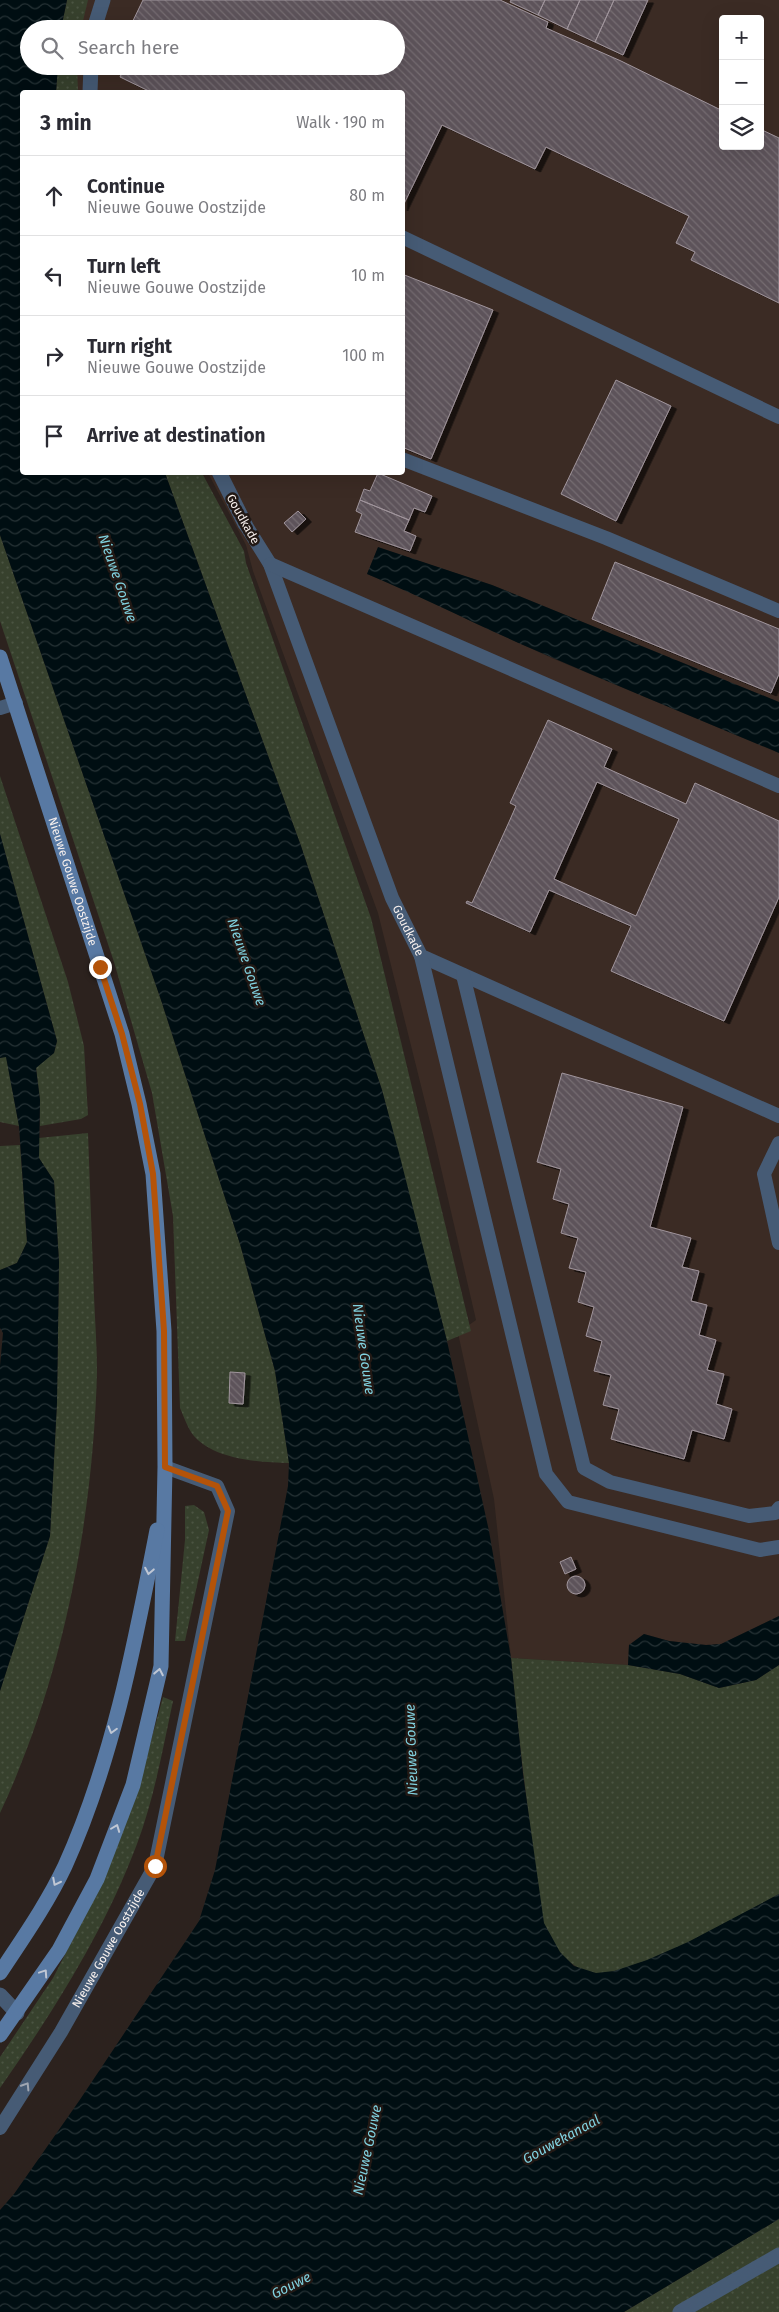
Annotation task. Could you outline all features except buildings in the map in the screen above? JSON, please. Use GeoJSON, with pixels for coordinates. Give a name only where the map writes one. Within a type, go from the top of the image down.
{"type":"FeatureCollection","features":[{"type":"Feature","properties":{"kind":"main road","name":"Nieuwe Gouwe Oostzijde"},"geometry":{"type":"LineString","coordinates":[[0,657],[122,1034],[140,1104],[153,1174],[164,1331],[165,1467],[161,1666],[132,1785],[97,1879],[59,1950],[17,2014],[0,2035]]}},
{"type":"Feature","properties":{"kind":"main road","name":"Nieuwe Gouwe Oostzijde"},"geometry":{"type":"LineString","coordinates":[[0,1973],[41,1913],[65,1866],[98,1779],[132,1657],[165,1489]]}},
{"type":"Feature","properties":{"kind":"street"},"geometry":{"type":"LineString","coordinates":[[97,20],[103,0]]}},
{"type":"Feature","properties":{"kind":"street"},"geometry":{"type":"LineString","coordinates":[[92,75],[94,90]]}},
{"type":"Feature","properties":{"kind":"street","name":"Goudkade"},"geometry":{"type":"LineString","coordinates":[[220,475],[245,524]]}},
{"type":"Feature","properties":{"kind":"street"},"geometry":{"type":"LineString","coordinates":[[0,1995],[17,2014]]}},
{"type":"Feature","properties":{"kind":"street"},"geometry":{"type":"LineString","coordinates":[[0,2007],[17,2014]]}},
{"type":"Feature","properties":{"kind":"street"},"geometry":{"type":"LineString","coordinates":[[680,2312],[779,2255]]}},
{"type":"Feature","properties":{"kind":"lane"},"geometry":{"type":"LineString","coordinates":[[405,238],[779,417]]}},
{"type":"Feature","properties":{"kind":"lane"},"geometry":{"type":"LineString","coordinates":[[405,459],[606,538],[779,611]]}},
{"type":"Feature","properties":{"kind":"lane","name":"Goudkade"},"geometry":{"type":"LineString","coordinates":[[245,524],[270,564],[392,898],[422,956],[779,1116]]}},
{"type":"Feature","properties":{"kind":"lane"},"geometry":{"type":"LineString","coordinates":[[270,564],[779,786]]}},
{"type":"Feature","properties":{"kind":"lane"},"geometry":{"type":"LineString","coordinates":[[0,708],[16,703]]}},
{"type":"Feature","properties":{"kind":"lane"},"geometry":{"type":"LineString","coordinates":[[422,956],[546,1474],[568,1502],[760,1550],[779,1547]]}},
{"type":"Feature","properties":{"kind":"lane"},"geometry":{"type":"LineString","coordinates":[[463,975],[584,1468],[610,1482],[749,1516],[775,1513],[779,1508]]}},
{"type":"Feature","properties":{"kind":"lane"},"geometry":{"type":"LineString","coordinates":[[779,1143],[764,1174],[779,1243]]}},
{"type":"Feature","properties":{"kind":"lane","name":"Nieuwe Gouwe Oostzijde"},"geometry":{"type":"LineString","coordinates":[[0,2128],[61,2032],[155,1866],[228,1511],[217,1486],[165,1467]]}},
{"type":"Feature","properties":{"kind":"shaded area"},"geometry":{"type":"Polygon","coordinates":[[[82,0],[779,0],[779,702],[492,585],[378,548],[367,574],[421,596],[554,659],[779,753],[779,1616],[721,1644],[706,1645],[669,1641],[644,1634],[629,1645],[628,1665],[511,1658],[494,1499],[458,1333],[476,1320],[434,1138],[378,913],[253,571],[246,545],[209,475],[405,475],[405,90],[71,90],[72,75],[405,75],[405,20],[78,20],[82,0]]]}},
{"type":"Feature","properties":{"kind":"green space"},"geometry":{"type":"Polygon","coordinates":[[[67,0],[88,0],[83,20],[63,20],[67,0]]]}},
{"type":"Feature","properties":{"kind":"green space"},"geometry":{"type":"Polygon","coordinates":[[[57,75],[77,75],[78,90],[56,90],[57,75]]]}},
{"type":"Feature","properties":{"kind":"green space"},"geometry":{"type":"Polygon","coordinates":[[[166,475],[203,475],[244,551],[246,563],[371,918],[471,1331],[447,1341],[382,1090],[301,846],[166,475]]]}},
{"type":"Feature","properties":{"kind":"green space"},"geometry":{"type":"Polygon","coordinates":[[[0,535],[160,997],[240,1244],[275,1371],[289,1463],[238,1458],[213,1450],[194,1436],[180,1408],[173,1216],[152,1093],[114,962],[0,621],[0,535]]]}},
{"type":"Feature","properties":{"kind":"green space"},"geometry":{"type":"Polygon","coordinates":[[[0,776],[68,982],[84,1046],[88,1115],[81,1119],[40,1126],[40,1100],[36,1067],[54,1053],[57,1041],[0,834],[0,776]]]}},
{"type":"Feature","properties":{"kind":"green space"},"geometry":{"type":"Polygon","coordinates":[[[6,1056],[19,1126],[0,1122],[0,1058],[6,1056]]]}},
{"type":"Feature","properties":{"kind":"green space"},"geometry":{"type":"Polygon","coordinates":[[[88,1133],[97,1372],[89,1484],[71,1598],[57,1654],[22,1762],[0,1813],[0,1691],[50,1536],[57,1402],[59,1262],[54,1181],[39,1158],[39,1138],[88,1133]]]}},
{"type":"Feature","properties":{"kind":"green space"},"geometry":{"type":"Polygon","coordinates":[[[20,1145],[27,1242],[17,1263],[0,1270],[0,1146],[20,1145]]]}},
{"type":"Feature","properties":{"kind":"green space"},"geometry":{"type":"Polygon","coordinates":[[[194,1505],[204,1512],[209,1530],[185,1641],[175,1641],[185,1540],[185,1506],[194,1505]]]}},
{"type":"Feature","properties":{"kind":"green space"},"geometry":{"type":"Polygon","coordinates":[[[511,1658],[628,1665],[680,1674],[719,1688],[756,1680],[779,1665],[779,1894],[715,1929],[662,1955],[636,1965],[614,1971],[596,1973],[587,1972],[571,1963],[557,1949],[547,1932],[539,1904],[511,1658]]]}},
{"type":"Feature","properties":{"kind":"green space"},"geometry":{"type":"Polygon","coordinates":[[[163,1697],[173,1701],[162,1755],[143,1827],[124,1877],[93,1940],[58,2001],[0,2088],[0,2057],[53,1978],[89,1908],[135,1799],[163,1697]]]}},
{"type":"Feature","properties":{"kind":"green space"},"geometry":{"type":"Polygon","coordinates":[[[779,2219],[779,2312],[624,2312],[779,2219]]]}},
{"type":"Feature","properties":{"kind":"water"},"geometry":{"type":"Polygon","coordinates":[[[0,0],[67,0],[63,20],[20,20],[20,75],[57,75],[56,90],[20,90],[20,475],[166,475],[301,846],[382,1090],[447,1341],[489,1531],[511,1658],[523,1774],[544,1923],[560,1952],[574,1966],[596,1973],[614,1971],[647,1960],[688,1942],[779,1894],[779,2219],[624,2312],[0,2312],[0,2210],[14,2194],[79,2101],[199,1921],[215,1870],[288,1486],[289,1463],[275,1371],[240,1244],[160,997],[0,535],[0,0]]]}},
{"type":"Feature","properties":{"kind":"water"},"geometry":{"type":"Polygon","coordinates":[[[378,547],[492,585],[779,702],[779,753],[509,639],[367,574],[378,547]]]}},
{"type":"Feature","properties":{"kind":"water"},"geometry":{"type":"Polygon","coordinates":[[[0,834],[57,1041],[54,1053],[36,1068],[40,1100],[39,1158],[54,1181],[59,1262],[57,1402],[50,1536],[0,1691],[0,1366],[3,1333],[0,1328],[0,1270],[17,1263],[27,1242],[19,1126],[6,1057],[0,1058],[0,834]]]}},
{"type":"Feature","properties":{"kind":"water"},"geometry":{"type":"Polygon","coordinates":[[[779,1616],[779,1665],[756,1680],[719,1688],[680,1674],[628,1665],[629,1645],[644,1634],[669,1641],[706,1645],[721,1644],[779,1616]]]}},
{"type":"Feature","properties":{"kind":"route"},"geometry":{"type":"LineString","coordinates":[[100,967],[122,1034],[140,1104],[153,1174],[164,1331],[165,1467],[217,1486],[228,1511],[155,1866]]}},
{"type":"Feature","properties":{"kind":"water label","name":"Nieuwe Gouwe"},"geometry":{"type":"Point","coordinates":[118,578]}},
{"type":"Feature","properties":{"kind":"water label","name":"Nieuwe Gouwe"},"geometry":{"type":"Point","coordinates":[247,962]}},
{"type":"Feature","properties":{"kind":"water label","name":"Nieuwe Gouwe"},"geometry":{"type":"Point","coordinates":[364,1349]}},
{"type":"Feature","properties":{"kind":"water label","name":"Nieuwe Gouwe"},"geometry":{"type":"Point","coordinates":[411,1750]}},
{"type":"Feature","properties":{"kind":"water label","name":"Gouwekanaal"},"geometry":{"type":"Point","coordinates":[561,2139]}},
{"type":"Feature","properties":{"kind":"water label","name":"Nieuwe Gouwe"},"geometry":{"type":"Point","coordinates":[367,2150]}},
{"type":"Feature","properties":{"kind":"water label","name":"Gouwe"},"geometry":{"type":"Point","coordinates":[291,2285]}}]}
